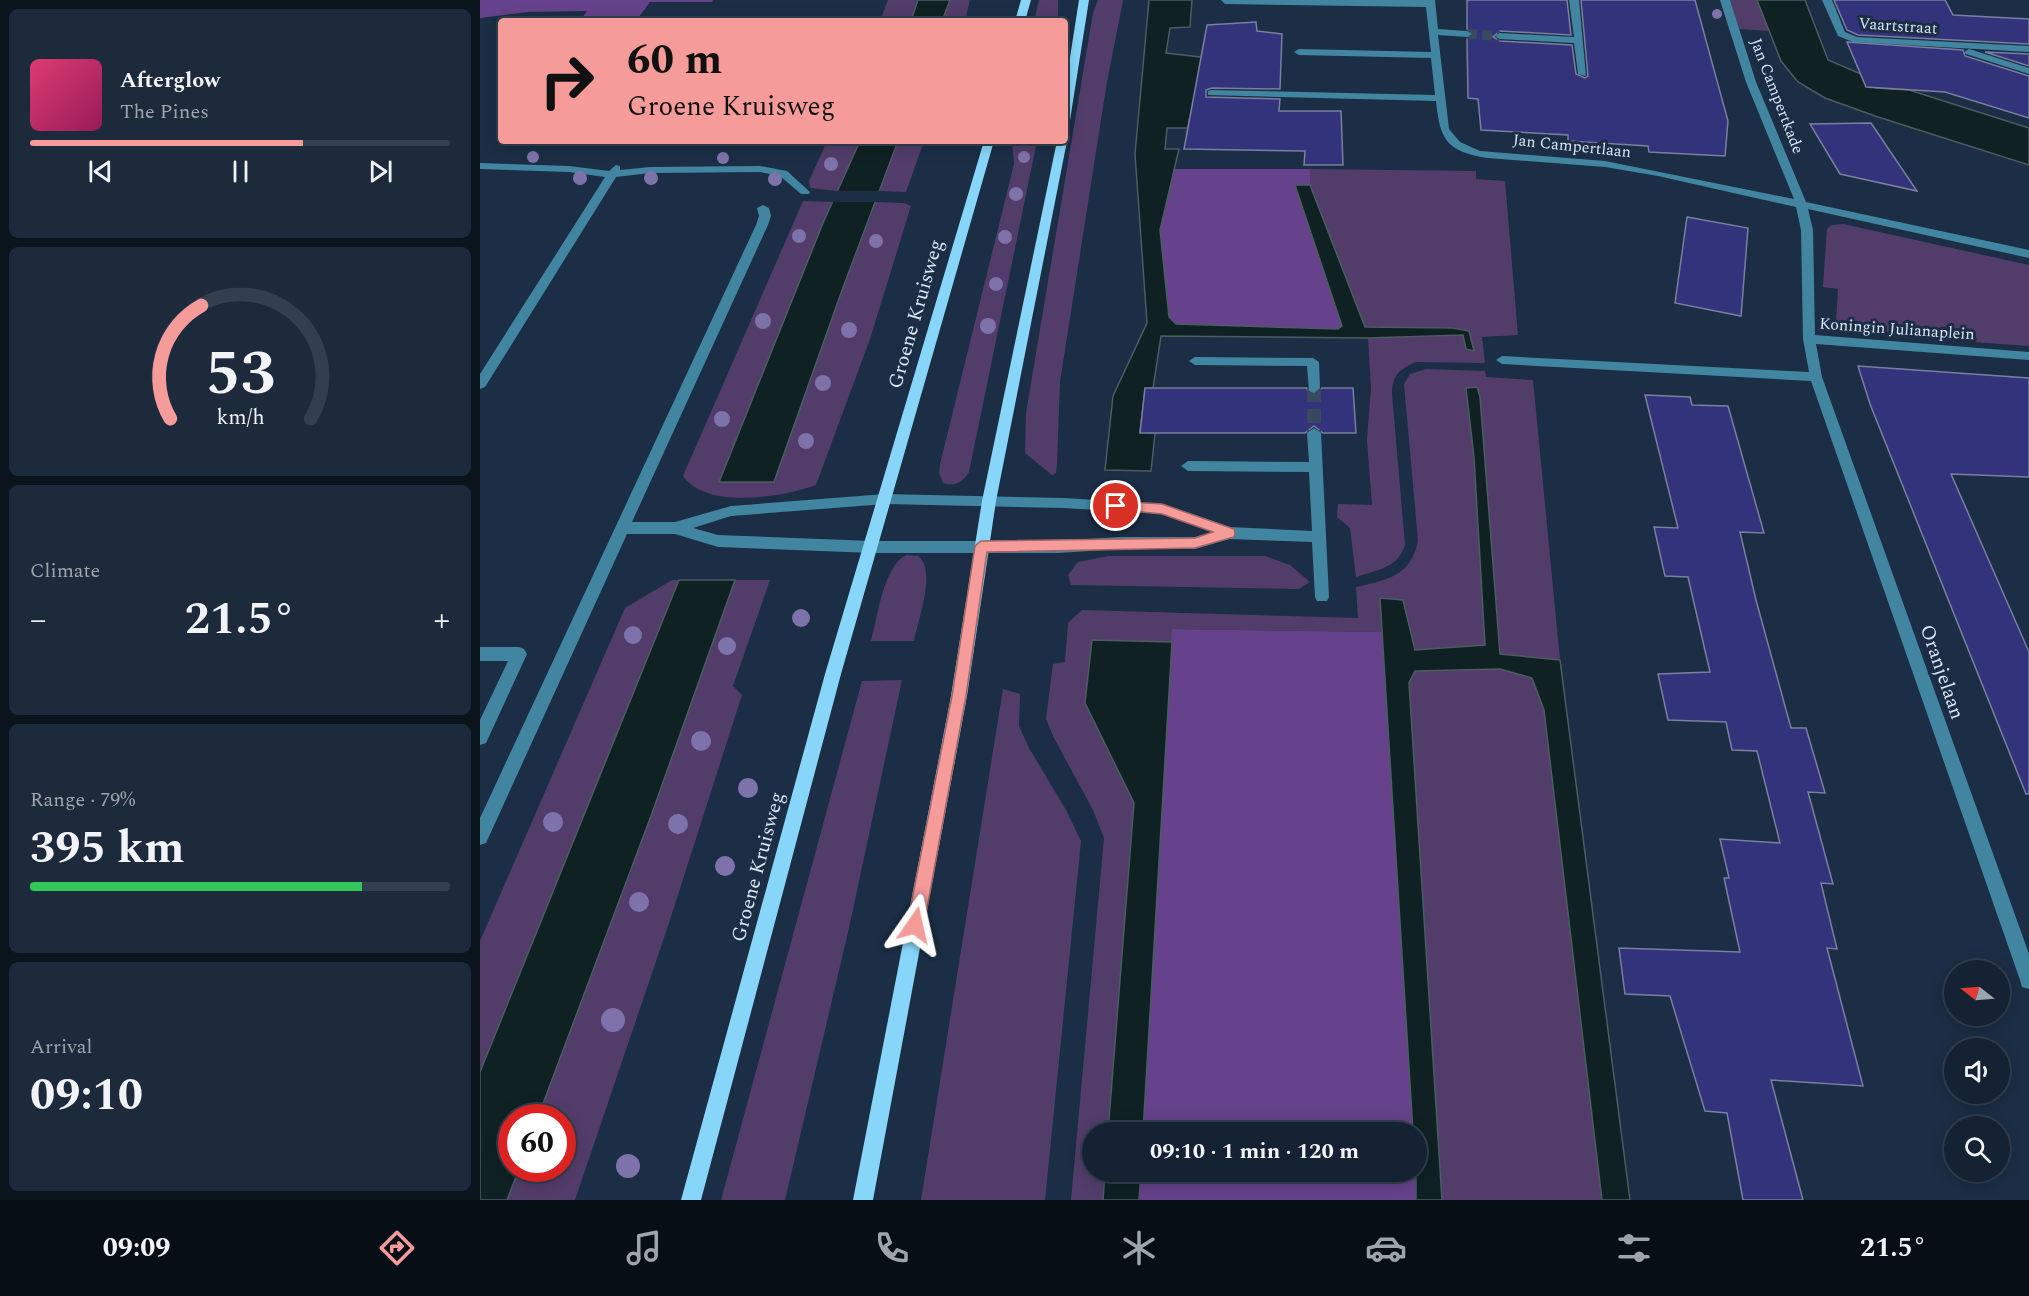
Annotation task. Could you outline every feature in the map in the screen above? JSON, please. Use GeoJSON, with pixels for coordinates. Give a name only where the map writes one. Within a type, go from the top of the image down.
{"type":"FeatureCollection","features":[{"type":"Feature","properties":{"kind":"main road"},"geometry":{"type":"LineString","coordinates":[[1021,18],[1026,0]]}},
{"type":"Feature","properties":{"kind":"main road"},"geometry":{"type":"LineString","coordinates":[[1068,101],[1084,0]]}},
{"type":"Feature","properties":{"kind":"main road","name":"Groene Kruisweg"},"geometry":{"type":"LineString","coordinates":[[691,1200],[830,686],[988,144]]}},
{"type":"Feature","properties":{"kind":"main road"},"geometry":{"type":"LineString","coordinates":[[863,1200],[959,696],[989,501],[1061,144]]}},
{"type":"Feature","properties":{"kind":"street"},"geometry":{"type":"LineString","coordinates":[[1574,0],[1583,74]]}},
{"type":"Feature","properties":{"kind":"street","name":"Jan Campertkade"},"geometry":{"type":"LineString","coordinates":[[1725,0],[1751,82],[1800,203]]}},
{"type":"Feature","properties":{"kind":"street","name":"Vaartstraat"},"geometry":{"type":"LineString","coordinates":[[1827,0],[1841,34],[1847,37],[1868,41],[2029,50]]}},
{"type":"Feature","properties":{"kind":"street"},"geometry":{"type":"LineString","coordinates":[[1225,1],[1430,2]]}},
{"type":"Feature","properties":{"kind":"street","name":"Jan Campertlaan"},"geometry":{"type":"LineString","coordinates":[[1430,2],[1444,129],[1448,138],[1457,147],[1471,152],[1616,166],[1701,181],[1800,203]]}},
{"type":"Feature","properties":{"kind":"street"},"geometry":{"type":"LineString","coordinates":[[1434,32],[1467,34]]}},
{"type":"Feature","properties":{"kind":"street"},"geometry":{"type":"LineString","coordinates":[[1500,36],[1579,40]]}},
{"type":"Feature","properties":{"kind":"street","name":"Vaartstraat"},"geometry":{"type":"LineString","coordinates":[[1947,44],[2029,71]]}},
{"type":"Feature","properties":{"kind":"street"},"geometry":{"type":"LineString","coordinates":[[1299,52],[1437,55]]}},
{"type":"Feature","properties":{"kind":"street"},"geometry":{"type":"LineString","coordinates":[[1212,93],[1441,98]]}},
{"type":"Feature","properties":{"kind":"street"},"geometry":{"type":"LineString","coordinates":[[480,166],[696,171],[760,169],[783,173],[805,192]]}},
{"type":"Feature","properties":{"kind":"street"},"geometry":{"type":"LineString","coordinates":[[480,384],[614,170]]}},
{"type":"Feature","properties":{"kind":"street"},"geometry":{"type":"LineString","coordinates":[[1800,203],[2029,254]]}},
{"type":"Feature","properties":{"kind":"street","name":"Koningin Julianaplein"},"geometry":{"type":"LineString","coordinates":[[1800,203],[1808,230],[1809,339],[2029,356]]}},
{"type":"Feature","properties":{"kind":"street"},"geometry":{"type":"LineString","coordinates":[[480,837],[762,225],[765,216],[763,208]]}},
{"type":"Feature","properties":{"kind":"street","name":"Oranjelaan"},"geometry":{"type":"LineString","coordinates":[[1809,339],[1816,377],[2029,980]]}},
{"type":"Feature","properties":{"kind":"street"},"geometry":{"type":"LineString","coordinates":[[1502,360],[1816,377]]}},
{"type":"Feature","properties":{"kind":"street"},"geometry":{"type":"LineString","coordinates":[[1195,361],[1313,362],[1314,388]]}},
{"type":"Feature","properties":{"kind":"street"},"geometry":{"type":"LineString","coordinates":[[1314,433],[1322,597]]}},
{"type":"Feature","properties":{"kind":"street"},"geometry":{"type":"LineString","coordinates":[[1188,466],[1316,467]]}},
{"type":"Feature","properties":{"kind":"street"},"geometry":{"type":"LineString","coordinates":[[675,528],[731,511],[885,499],[1063,503],[1162,509],[1229,533],[1319,537]]}},
{"type":"Feature","properties":{"kind":"street"},"geometry":{"type":"LineString","coordinates":[[622,528],[675,528],[718,541],[872,547],[1195,543],[1229,533]]}},
{"type":"Feature","properties":{"kind":"street"},"geometry":{"type":"LineString","coordinates":[[480,654],[519,654],[480,738]]}},
{"type":"Feature","properties":{"kind":"shaded area"},"geometry":{"type":"Polygon","coordinates":[[[480,0],[713,0],[712,2],[650,2],[638,18],[582,18],[587,11],[528,12],[480,18],[480,0]]]}},
{"type":"Feature","properties":{"kind":"shaded area"},"geometry":{"type":"Polygon","coordinates":[[[888,0],[918,0],[912,18],[881,18],[888,0]]]}},
{"type":"Feature","properties":{"kind":"shaded area"},"geometry":{"type":"Polygon","coordinates":[[[918,0],[950,0],[943,18],[912,18],[918,0]]]}},
{"type":"Feature","properties":{"kind":"shaded area"},"geometry":{"type":"Polygon","coordinates":[[[950,0],[970,0],[966,18],[943,18],[950,0]]]}},
{"type":"Feature","properties":{"kind":"shaded area"},"geometry":{"type":"Polygon","coordinates":[[[1039,0],[1058,0],[1058,18],[1035,18],[1039,0]]]}},
{"type":"Feature","properties":{"kind":"shaded area"},"geometry":{"type":"Polygon","coordinates":[[[1098,0],[1123,0],[1106,88],[1060,382],[1057,463],[1056,473],[1052,475],[1025,453],[1026,413],[1093,13],[1098,0]]]}},
{"type":"Feature","properties":{"kind":"shaded area"},"geometry":{"type":"Polygon","coordinates":[[[1149,0],[1192,0],[1190,27],[1170,28],[1166,53],[1209,58],[1199,120],[1189,120],[1188,128],[1167,128],[1165,149],[1179,149],[1160,230],[1169,317],[1176,324],[1338,329],[1342,326],[1295,185],[1310,185],[1365,327],[1452,328],[1469,331],[1474,351],[1466,349],[1463,335],[1368,338],[1161,336],[1153,388],[1145,389],[1140,432],[1155,433],[1151,471],[1105,470],[1113,396],[1147,323],[1135,154],[1149,0]]]}},
{"type":"Feature","properties":{"kind":"shaded area"},"geometry":{"type":"Polygon","coordinates":[[[1730,0],[1757,0],[1769,31],[1739,29],[1730,0]]]}},
{"type":"Feature","properties":{"kind":"shaded area"},"geometry":{"type":"Polygon","coordinates":[[[1757,0],[1805,0],[1828,60],[1861,74],[1864,81],[1876,88],[1909,90],[2029,128],[2029,165],[1825,98],[1798,82],[1781,61],[1757,0]]]}},
{"type":"Feature","properties":{"kind":"shaded area"},"geometry":{"type":"Polygon","coordinates":[[[826,144],[859,144],[837,191],[810,188],[809,181],[826,144]]]}},
{"type":"Feature","properties":{"kind":"shaded area"},"geometry":{"type":"Polygon","coordinates":[[[859,144],[897,144],[774,482],[719,482],[823,223],[859,144]]]}},
{"type":"Feature","properties":{"kind":"shaded area"},"geometry":{"type":"Polygon","coordinates":[[[897,144],[923,144],[906,192],[880,191],[897,144]]]}},
{"type":"Feature","properties":{"kind":"shaded area"},"geometry":{"type":"Polygon","coordinates":[[[1012,144],[1036,144],[969,472],[958,483],[947,484],[943,483],[939,473],[940,464],[1014,164],[1012,144]]]}},
{"type":"Feature","properties":{"kind":"shaded area"},"geometry":{"type":"Polygon","coordinates":[[[1174,169],[1310,169],[1310,185],[1295,186],[1342,325],[1338,329],[1176,324],[1168,317],[1160,230],[1174,169]]]}},
{"type":"Feature","properties":{"kind":"shaded area"},"geometry":{"type":"Polygon","coordinates":[[[1310,169],[1476,171],[1476,179],[1505,181],[1518,335],[1482,337],[1485,363],[1416,362],[1405,367],[1395,378],[1392,394],[1405,545],[1397,559],[1386,567],[1356,577],[1350,528],[1337,517],[1338,504],[1372,505],[1367,440],[1371,388],[1368,338],[1463,335],[1469,331],[1452,328],[1365,327],[1310,185],[1310,169]]]}},
{"type":"Feature","properties":{"kind":"shaded area"},"geometry":{"type":"Polygon","coordinates":[[[803,201],[833,202],[719,481],[841,293],[876,202],[904,203],[911,206],[870,339],[816,485],[785,493],[746,498],[709,493],[694,487],[683,476],[803,201]]]}},
{"type":"Feature","properties":{"kind":"shaded area"},"geometry":{"type":"Polygon","coordinates":[[[1843,224],[2029,265],[2029,346],[1834,332],[1829,329],[1823,319],[1836,322],[1838,289],[1823,287],[1827,229],[1832,225],[1843,224]]]}},
{"type":"Feature","properties":{"kind":"shaded area"},"geometry":{"type":"Polygon","coordinates":[[[1426,369],[1485,371],[1486,377],[1533,380],[1560,660],[1500,655],[1480,397],[1466,389],[1474,457],[1485,646],[1414,650],[1403,601],[1380,599],[1382,632],[1173,629],[1172,642],[1092,640],[1085,703],[1134,802],[1109,1122],[1082,1122],[1082,1182],[1104,1182],[1103,1200],[1071,1200],[1104,838],[1093,810],[1046,719],[1053,664],[1065,662],[1068,623],[1082,610],[1358,618],[1356,587],[1387,579],[1403,569],[1415,553],[1418,541],[1404,384],[1410,374],[1426,369]]]}},
{"type":"Feature","properties":{"kind":"shaded area"},"geometry":{"type":"Polygon","coordinates":[[[1477,387],[1480,397],[1500,654],[1560,660],[1630,1200],[1602,1200],[1544,710],[1532,678],[1500,669],[1415,671],[1409,683],[1442,1200],[1416,1200],[1416,1182],[1427,1182],[1427,1122],[1412,1122],[1380,598],[1403,600],[1415,650],[1485,645],[1474,457],[1466,388],[1477,387]]]}},
{"type":"Feature","properties":{"kind":"shaded area"},"geometry":{"type":"Polygon","coordinates":[[[906,555],[918,556],[926,572],[925,596],[914,641],[871,641],[887,581],[898,561],[906,555]]]}},
{"type":"Feature","properties":{"kind":"shaded area"},"geometry":{"type":"Polygon","coordinates":[[[1109,556],[1265,556],[1290,565],[1310,582],[1299,589],[1071,585],[1068,575],[1078,562],[1109,556]]]}},
{"type":"Feature","properties":{"kind":"shaded area"},"geometry":{"type":"Polygon","coordinates":[[[672,580],[679,580],[480,1072],[480,941],[625,608],[672,580]]]}},
{"type":"Feature","properties":{"kind":"shaded area"},"geometry":{"type":"Polygon","coordinates":[[[679,580],[735,580],[651,816],[543,1104],[498,1104],[498,1182],[514,1182],[507,1200],[480,1200],[480,1072],[679,580]]]}},
{"type":"Feature","properties":{"kind":"shaded area"},"geometry":{"type":"Polygon","coordinates":[[[735,580],[770,580],[733,686],[742,695],[668,926],[575,1200],[507,1200],[514,1182],[576,1182],[576,1104],[543,1104],[651,816],[735,580]]]}},
{"type":"Feature","properties":{"kind":"shaded area"},"geometry":{"type":"Polygon","coordinates":[[[1172,629],[1382,632],[1412,1122],[1144,1122],[1172,629]]]}},
{"type":"Feature","properties":{"kind":"shaded area"},"geometry":{"type":"Polygon","coordinates":[[[1092,640],[1172,642],[1144,1122],[1109,1122],[1134,803],[1085,703],[1092,640]]]}},
{"type":"Feature","properties":{"kind":"shaded area"},"geometry":{"type":"Polygon","coordinates":[[[1500,669],[1532,678],[1544,710],[1602,1200],[1442,1200],[1409,683],[1414,671],[1500,669]]]}},
{"type":"Feature","properties":{"kind":"shaded area"},"geometry":{"type":"Polygon","coordinates":[[[902,680],[849,928],[785,1200],[721,1200],[862,681],[902,680]]]}},
{"type":"Feature","properties":{"kind":"shaded area"},"geometry":{"type":"Polygon","coordinates":[[[1003,689],[1020,694],[1019,726],[1081,841],[1045,1200],[921,1200],[1003,689]]]}},
{"type":"Feature","properties":{"kind":"shaded area"},"geometry":{"type":"Polygon","coordinates":[[[1104,1182],[1140,1182],[1139,1200],[1103,1200],[1104,1182]]]}},
{"type":"Feature","properties":{"kind":"shaded area"},"geometry":{"type":"Polygon","coordinates":[[[1140,1182],[1415,1182],[1416,1200],[1139,1200],[1140,1182]]]}},
{"type":"Feature","properties":{"kind":"pier"},"geometry":{"type":"Polygon","coordinates":[[[834,191],[883,191],[879,202],[829,202],[834,191]]]}},
{"type":"Feature","properties":{"kind":"building"},"geometry":{"type":"Polygon","coordinates":[[[1467,0],[1567,0],[1571,35],[1500,31],[1493,37],[1500,41],[1572,45],[1576,74],[1585,78],[1588,76],[1581,0],[1695,0],[1728,121],[1725,156],[1649,152],[1648,146],[1568,141],[1568,135],[1481,130],[1478,99],[1468,98],[1467,39],[1474,33],[1467,29],[1467,0]]]}},
{"type":"Feature","properties":{"kind":"building"},"geometry":{"type":"Polygon","coordinates":[[[1834,0],[1945,0],[1953,15],[2029,19],[2029,44],[1858,35],[1847,30],[1834,0]]]}},
{"type":"Feature","properties":{"kind":"building"},"geometry":{"type":"Polygon","coordinates":[[[1256,22],[1257,31],[1282,34],[1280,89],[1212,88],[1206,90],[1206,97],[1280,99],[1279,111],[1341,111],[1343,165],[1304,165],[1305,151],[1184,149],[1207,25],[1256,22]]]}},
{"type":"Feature","properties":{"kind":"building"},"geometry":{"type":"Polygon","coordinates":[[[1847,42],[1963,50],[1965,56],[2029,76],[2029,118],[1945,92],[1866,87],[1847,42]]]}},
{"type":"Feature","properties":{"kind":"building"},"geometry":{"type":"Polygon","coordinates":[[[1985,52],[2029,54],[2029,66],[1985,52]]]}},
{"type":"Feature","properties":{"kind":"building"},"geometry":{"type":"Polygon","coordinates":[[[1871,123],[1917,191],[1840,174],[1810,124],[1871,123]]]}},
{"type":"Feature","properties":{"kind":"building"},"geometry":{"type":"Polygon","coordinates":[[[1687,217],[1748,228],[1741,316],[1675,303],[1687,217]]]}},
{"type":"Feature","properties":{"kind":"building"},"geometry":{"type":"Polygon","coordinates":[[[1858,366],[2029,378],[2029,477],[1951,474],[2029,652],[2029,794],[2026,794],[1870,404],[1858,366]]]}},
{"type":"Feature","properties":{"kind":"building"},"geometry":{"type":"Polygon","coordinates":[[[1145,388],[1307,388],[1308,393],[1313,395],[1322,388],[1353,388],[1356,433],[1323,433],[1314,426],[1305,433],[1140,433],[1145,388]]]}},
{"type":"Feature","properties":{"kind":"building"},"geometry":{"type":"Polygon","coordinates":[[[1645,395],[1690,397],[1692,405],[1728,406],[1764,533],[1740,532],[1756,600],[1791,728],[1806,728],[1825,793],[1808,792],[1833,884],[1821,883],[1837,949],[1827,948],[1863,1086],[1771,1080],[1803,1200],[1743,1200],[1727,1113],[1705,1111],[1670,996],[1625,994],[1619,948],[1740,952],[1724,878],[1729,878],[1720,839],[1780,843],[1757,751],[1732,750],[1726,722],[1668,720],[1658,674],[1710,672],[1688,577],[1665,576],[1654,527],[1678,528],[1645,395]]]}},
{"type":"Feature","properties":{"kind":"tunnel"},"geometry":{"type":"LineString","coordinates":[[1467,34],[1500,36]]}},
{"type":"Feature","properties":{"kind":"tunnel"},"geometry":{"type":"LineString","coordinates":[[1314,388],[1314,433]]}},
{"type":"Feature","properties":{"kind":"route"},"geometry":{"type":"LineString","coordinates":[[915,925],[959,696],[981,546],[1058,547],[1121,543],[1195,543],[1229,533],[1162,509],[1116,506]]}}]}
